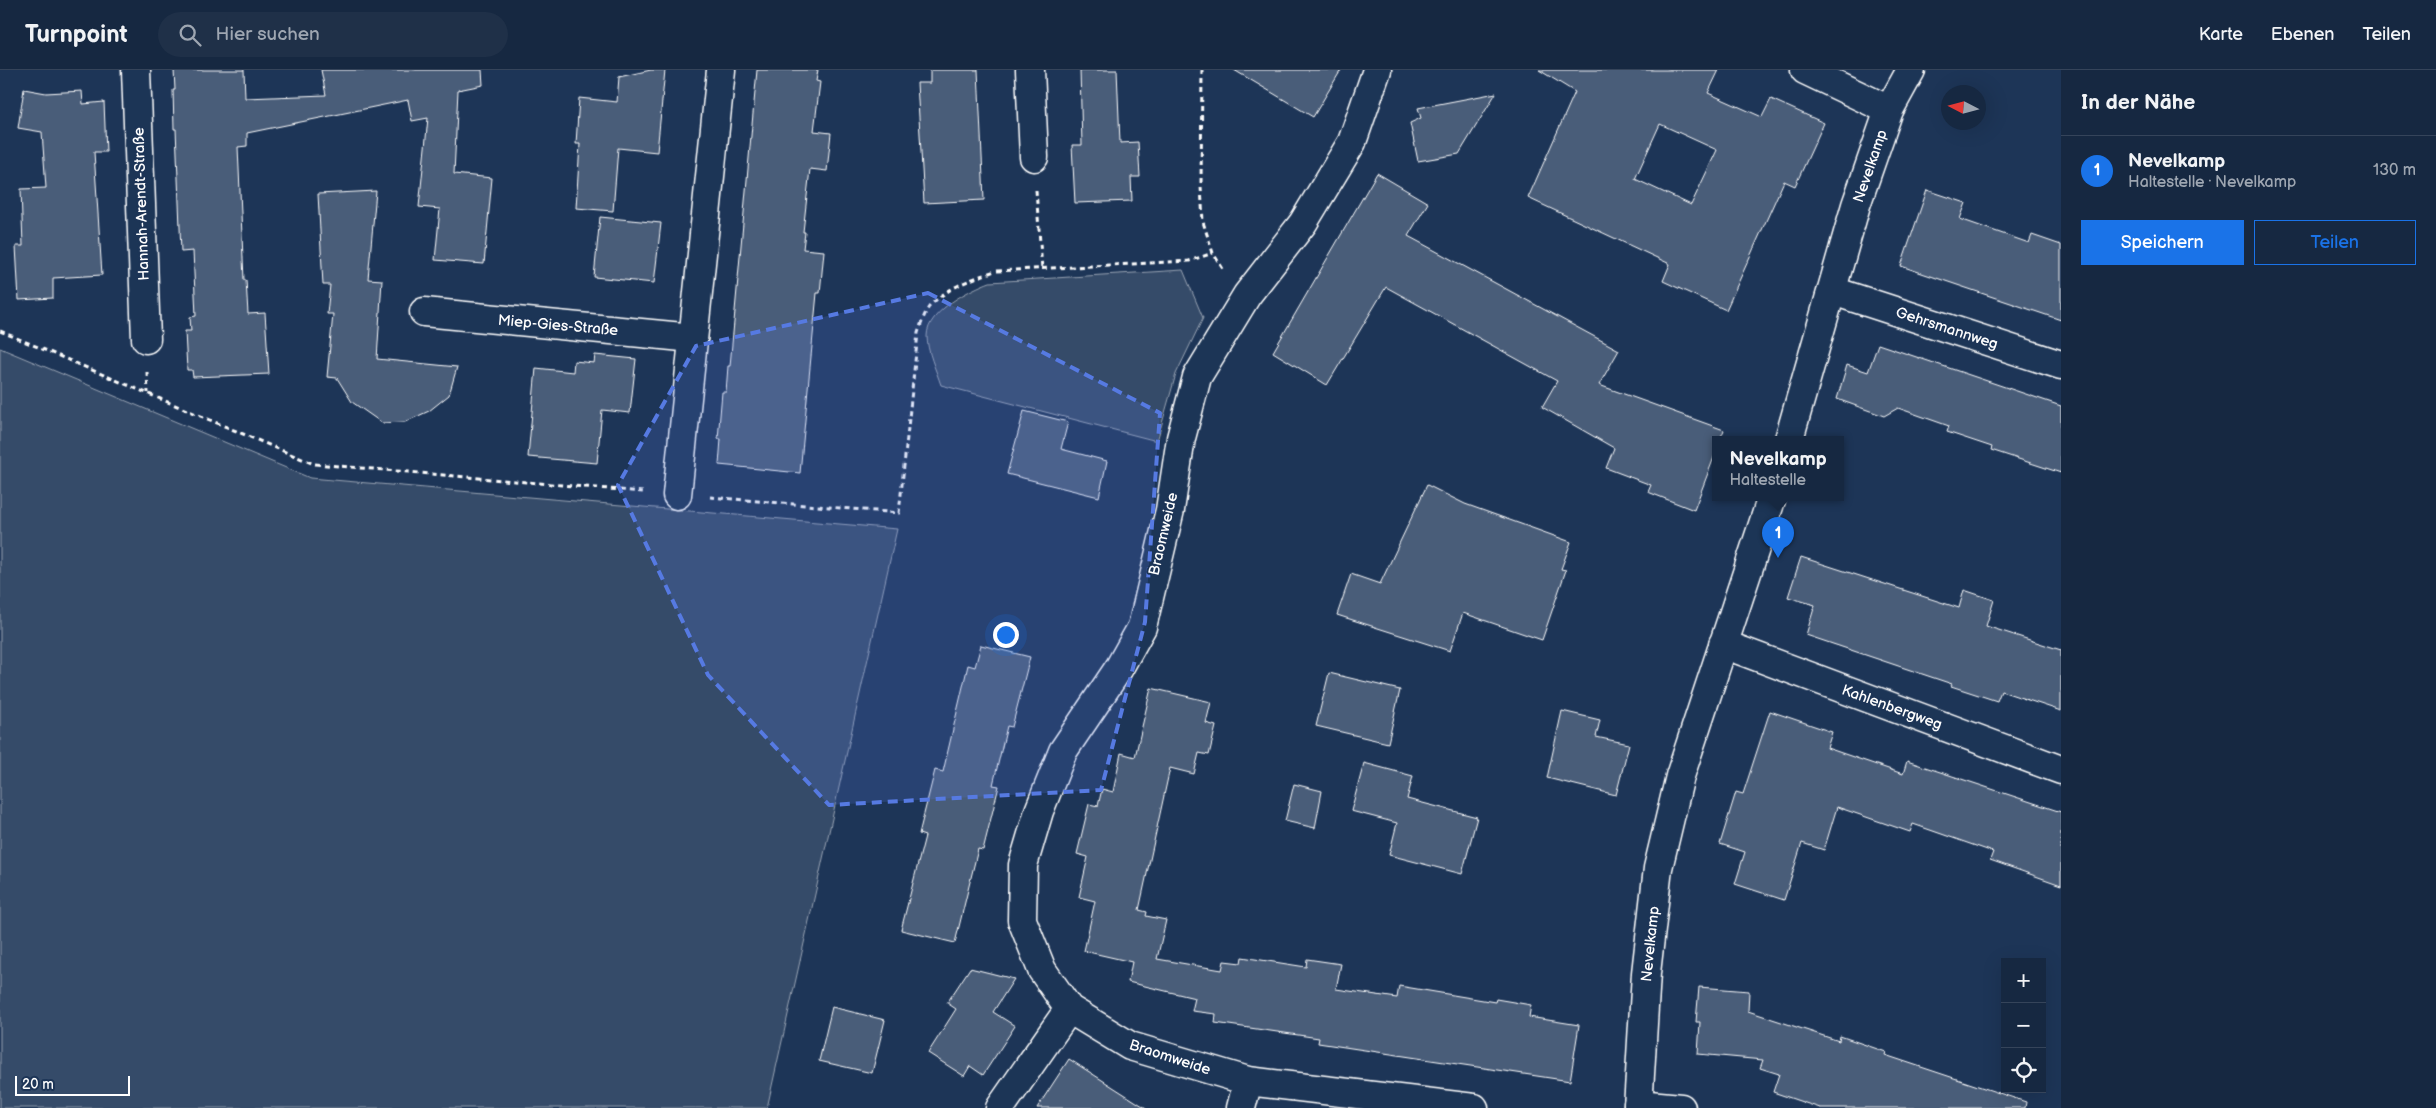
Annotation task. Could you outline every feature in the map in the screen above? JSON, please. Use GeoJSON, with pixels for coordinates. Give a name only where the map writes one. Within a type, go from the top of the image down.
{"type":"FeatureCollection","features":[{"type":"Feature","properties":{"kind":"street","name":"Hannah-Arendt-Straße"},"geometry":{"type":"LineString","coordinates":[[136,70],[146,339]]}},
{"type":"Feature","properties":{"kind":"street"},"geometry":{"type":"LineString","coordinates":[[677,495],[721,70]]}},
{"type":"Feature","properties":{"kind":"street"},"geometry":{"type":"LineString","coordinates":[[1030,70],[1034,157]]}},
{"type":"Feature","properties":{"kind":"street","name":"Braomweide"},"geometry":{"type":"LineString","coordinates":[[1377,70],[1352,142],[1304,223],[1247,295],[1197,376],[1182,438],[1170,510],[1142,626],[1119,668],[1064,751],[1039,811],[1023,865],[1022,920],[1042,970],[1069,1009],[1130,1046],[1248,1081],[1474,1108]]}},
{"type":"Feature","properties":{"kind":"street"},"geometry":{"type":"LineString","coordinates":[[1805,70],[1889,110]]}},
{"type":"Feature","properties":{"kind":"street","name":"Nevelkamp"},"geometry":{"type":"LineString","coordinates":[[1790,436],[1833,291],[1856,205],[1889,110],[1911,70]]}},
{"type":"Feature","properties":{"kind":"street","name":"Gehrsmannweg"},"geometry":{"type":"LineString","coordinates":[[1833,291],[2061,365]]}},
{"type":"Feature","properties":{"kind":"street","name":"Miep-Gies-Straße"},"geometry":{"type":"LineString","coordinates":[[424,312],[693,338]]}},
{"type":"Feature","properties":{"kind":"street","name":"Nevelkamp"},"geometry":{"type":"LineString","coordinates":[[1638,1106],[1646,973],[1658,868],[1680,776],[1771,501]]}},
{"type":"Feature","properties":{"kind":"street","name":"Kahlenbergweg"},"geometry":{"type":"LineString","coordinates":[[1723,644],[2061,770]]}},
{"type":"Feature","properties":{"kind":"street"},"geometry":{"type":"LineString","coordinates":[[1000,1108],[1069,1009]]}},
{"type":"Feature","properties":{"kind":"street"},"geometry":{"type":"LineString","coordinates":[[1241,1108],[1248,1081]]}},
{"type":"Feature","properties":{"kind":"street"},"geometry":{"type":"LineString","coordinates":[[1638,1106],[1681,1108]]}},
{"type":"Feature","properties":{"kind":"path"},"geometry":{"type":"LineString","coordinates":[[1202,70],[1201,186],[1203,222],[1213,253],[1228,277],[1247,295]]}},
{"type":"Feature","properties":{"kind":"path"},"geometry":{"type":"LineString","coordinates":[[1034,157],[1042,269]]}},
{"type":"Feature","properties":{"kind":"path"},"geometry":{"type":"LineString","coordinates":[[0,331],[314,464],[899,513],[918,333],[928,308],[951,289],[972,278],[995,271],[1189,260],[1213,253]]}},
{"type":"Feature","properties":{"kind":"highlighted area"},"geometry":{"type":"Polygon","coordinates":[[[928,293],[1160,413],[1145,622],[1101,790],[829,805],[708,675],[618,485],[696,346],[928,293]]]}},
{"type":"Feature","properties":{"kind":"shaded area"},"geometry":{"type":"Polygon","coordinates":[[[1183,270],[1203,318],[1176,374],[1157,441],[941,385],[928,348],[927,336],[929,327],[934,318],[951,302],[972,290],[990,282],[1183,270]]]}},
{"type":"Feature","properties":{"kind":"shaded area"},"geometry":{"type":"Polygon","coordinates":[[[0,348],[310,478],[897,529],[767,1108],[0,1108],[0,348]]]}},
{"type":"Feature","properties":{"kind":"building"},"geometry":{"type":"Polygon","coordinates":[[[174,70],[244,70],[245,98],[326,95],[321,70],[482,70],[483,85],[458,90],[454,174],[492,178],[484,264],[435,260],[440,209],[419,207],[428,118],[412,121],[408,100],[247,133],[247,146],[238,147],[244,280],[246,280],[248,314],[265,313],[269,374],[193,377],[192,370],[187,370],[185,331],[191,331],[190,317],[196,316],[193,251],[181,252],[176,129],[174,129],[174,70]]]}},
{"type":"Feature","properties":{"kind":"building"},"geometry":{"type":"Polygon","coordinates":[[[651,70],[665,70],[657,152],[618,148],[613,211],[576,208],[580,144],[576,144],[579,98],[617,102],[619,77],[651,70]]]}},
{"type":"Feature","properties":{"kind":"building"},"geometry":{"type":"Polygon","coordinates":[[[757,70],[818,70],[816,81],[820,82],[814,131],[831,133],[827,171],[810,169],[803,232],[805,232],[803,249],[824,251],[820,293],[817,293],[800,473],[719,465],[721,439],[718,439],[722,392],[726,392],[728,366],[730,366],[757,70]]]}},
{"type":"Feature","properties":{"kind":"building"},"geometry":{"type":"Polygon","coordinates":[[[930,70],[978,70],[984,200],[924,203],[917,83],[930,83],[930,70]]]}},
{"type":"Feature","properties":{"kind":"building"},"geometry":{"type":"Polygon","coordinates":[[[1080,70],[1117,70],[1120,143],[1138,142],[1140,177],[1131,177],[1132,201],[1075,203],[1072,145],[1082,145],[1080,70]]]}},
{"type":"Feature","properties":{"kind":"building"},"geometry":{"type":"Polygon","coordinates":[[[1234,70],[1341,70],[1313,117],[1234,70]]]}},
{"type":"Feature","properties":{"kind":"building"},"geometry":{"type":"Polygon","coordinates":[[[1539,70],[1719,70],[1708,93],[1762,117],[1771,99],[1824,123],[1795,186],[1784,181],[1726,310],[1663,281],[1670,264],[1528,198],[1575,92],[1539,70]],[[1660,124],[1635,179],[1691,205],[1717,150],[1660,124]]]}},
{"type":"Feature","properties":{"kind":"building"},"geometry":{"type":"Polygon","coordinates":[[[24,89],[46,93],[82,91],[83,104],[104,102],[106,152],[94,152],[102,275],[53,278],[53,298],[19,300],[16,246],[23,246],[21,189],[46,188],[42,132],[18,128],[24,89]]]}},
{"type":"Feature","properties":{"kind":"building"},"geometry":{"type":"Polygon","coordinates":[[[1496,93],[1459,154],[1418,161],[1410,123],[1421,118],[1418,108],[1496,93]]]}},
{"type":"Feature","properties":{"kind":"building"},"geometry":{"type":"Polygon","coordinates":[[[1377,173],[1428,203],[1408,236],[1619,350],[1599,385],[1724,430],[1721,436],[1712,436],[1712,463],[1694,510],[1648,492],[1651,485],[1606,468],[1614,448],[1542,407],[1557,381],[1386,287],[1327,385],[1273,352],[1377,173]]]}},
{"type":"Feature","properties":{"kind":"building"},"geometry":{"type":"Polygon","coordinates":[[[1927,190],[1966,203],[1960,219],[2029,243],[2032,235],[2061,245],[2061,320],[1901,266],[1927,190]]]}},
{"type":"Feature","properties":{"kind":"building"},"geometry":{"type":"Polygon","coordinates":[[[376,191],[368,279],[382,280],[377,359],[457,367],[449,395],[429,411],[405,422],[382,423],[352,402],[337,378],[327,377],[333,314],[327,314],[330,285],[323,285],[318,194],[376,191]]]}},
{"type":"Feature","properties":{"kind":"building"},"geometry":{"type":"Polygon","coordinates":[[[600,217],[661,223],[654,283],[594,277],[600,217]]]}},
{"type":"Feature","properties":{"kind":"building"},"geometry":{"type":"Polygon","coordinates":[[[1878,344],[2061,406],[2061,473],[1991,450],[1992,447],[1947,432],[1949,426],[1898,408],[1884,416],[1837,399],[1847,365],[1868,372],[1878,344]]]}},
{"type":"Feature","properties":{"kind":"building"},"geometry":{"type":"Polygon","coordinates":[[[595,355],[636,359],[630,413],[602,410],[597,463],[528,457],[536,368],[573,372],[574,361],[594,363],[595,355]]]}},
{"type":"Feature","properties":{"kind":"building"},"geometry":{"type":"Polygon","coordinates":[[[1024,411],[1068,422],[1061,449],[1107,461],[1099,497],[1007,474],[1024,411]]]}},
{"type":"Feature","properties":{"kind":"building"},"geometry":{"type":"Polygon","coordinates":[[[1427,485],[1465,504],[1571,542],[1561,569],[1566,570],[1542,640],[1463,613],[1450,651],[1337,615],[1351,574],[1380,584],[1427,485]]]}},
{"type":"Feature","properties":{"kind":"building"},"geometry":{"type":"Polygon","coordinates":[[[1801,557],[1959,608],[1964,590],[1994,600],[1986,626],[2061,650],[2061,711],[2001,691],[1997,701],[1806,635],[1815,605],[1788,597],[1801,557]]]}},
{"type":"Feature","properties":{"kind":"building"},"geometry":{"type":"Polygon","coordinates":[[[981,645],[1030,657],[1012,727],[1007,726],[993,785],[999,786],[983,850],[978,849],[955,943],[901,930],[925,836],[919,834],[935,770],[943,772],[968,665],[975,667],[981,645]]]}},
{"type":"Feature","properties":{"kind":"building"},"geometry":{"type":"Polygon","coordinates":[[[1329,673],[1400,690],[1388,743],[1316,726],[1329,673]]]}},
{"type":"Feature","properties":{"kind":"building"},"geometry":{"type":"Polygon","coordinates":[[[1151,688],[1211,702],[1206,723],[1216,726],[1209,755],[1199,753],[1194,774],[1170,768],[1139,910],[1147,912],[1146,916],[1166,920],[1157,959],[1222,970],[1224,961],[1241,963],[1242,957],[1306,967],[1307,959],[1341,964],[1336,989],[1397,998],[1399,986],[1495,1002],[1496,999],[1531,1005],[1529,1017],[1579,1025],[1570,1081],[1318,1043],[1319,1038],[1215,1023],[1216,1014],[1192,1011],[1195,998],[1128,982],[1132,962],[1084,951],[1095,901],[1079,897],[1088,857],[1077,854],[1089,804],[1098,806],[1102,789],[1113,792],[1121,753],[1135,757],[1151,688]]]}},
{"type":"Feature","properties":{"kind":"building"},"geometry":{"type":"Polygon","coordinates":[[[1562,711],[1600,720],[1596,737],[1629,744],[1616,795],[1547,778],[1562,711]]]}},
{"type":"Feature","properties":{"kind":"building"},"geometry":{"type":"Polygon","coordinates":[[[1770,711],[1832,732],[1827,748],[1903,774],[1907,761],[2061,812],[2061,885],[1990,860],[1993,852],[1913,824],[1910,832],[1837,807],[1824,850],[1802,843],[1784,900],[1735,884],[1745,852],[1720,844],[1736,792],[1743,794],[1770,711]]]}},
{"type":"Feature","properties":{"kind":"building"},"geometry":{"type":"Polygon","coordinates":[[[1364,763],[1413,776],[1407,799],[1477,817],[1462,874],[1389,855],[1397,823],[1351,811],[1364,763]]]}},
{"type":"Feature","properties":{"kind":"building"},"geometry":{"type":"Polygon","coordinates":[[[1294,784],[1322,791],[1315,828],[1285,821],[1294,784]]]}},
{"type":"Feature","properties":{"kind":"building"},"geometry":{"type":"Polygon","coordinates":[[[970,968],[1014,979],[993,1012],[1015,1026],[983,1075],[970,1066],[964,1076],[928,1053],[956,1009],[947,1003],[970,968]]]}},
{"type":"Feature","properties":{"kind":"building"},"geometry":{"type":"Polygon","coordinates":[[[1699,987],[1749,991],[1748,1011],[1839,1041],[1840,1036],[1886,1052],[1885,1055],[2026,1102],[2025,1108],[1820,1108],[1773,1092],[1779,1074],[1760,1068],[1763,1060],[1698,1054],[1700,1022],[1696,1022],[1699,987]]]}},
{"type":"Feature","properties":{"kind":"building"},"geometry":{"type":"Polygon","coordinates":[[[832,1007],[885,1020],[872,1073],[819,1061],[832,1007]]]}},
{"type":"Feature","properties":{"kind":"building"},"geometry":{"type":"Polygon","coordinates":[[[1069,1059],[1146,1108],[1037,1108],[1069,1059]]]}},
{"type":"Feature","properties":{"kind":"place","name":"Nevelkamp"},"geometry":{"type":"Point","coordinates":[1778,558]}}]}
